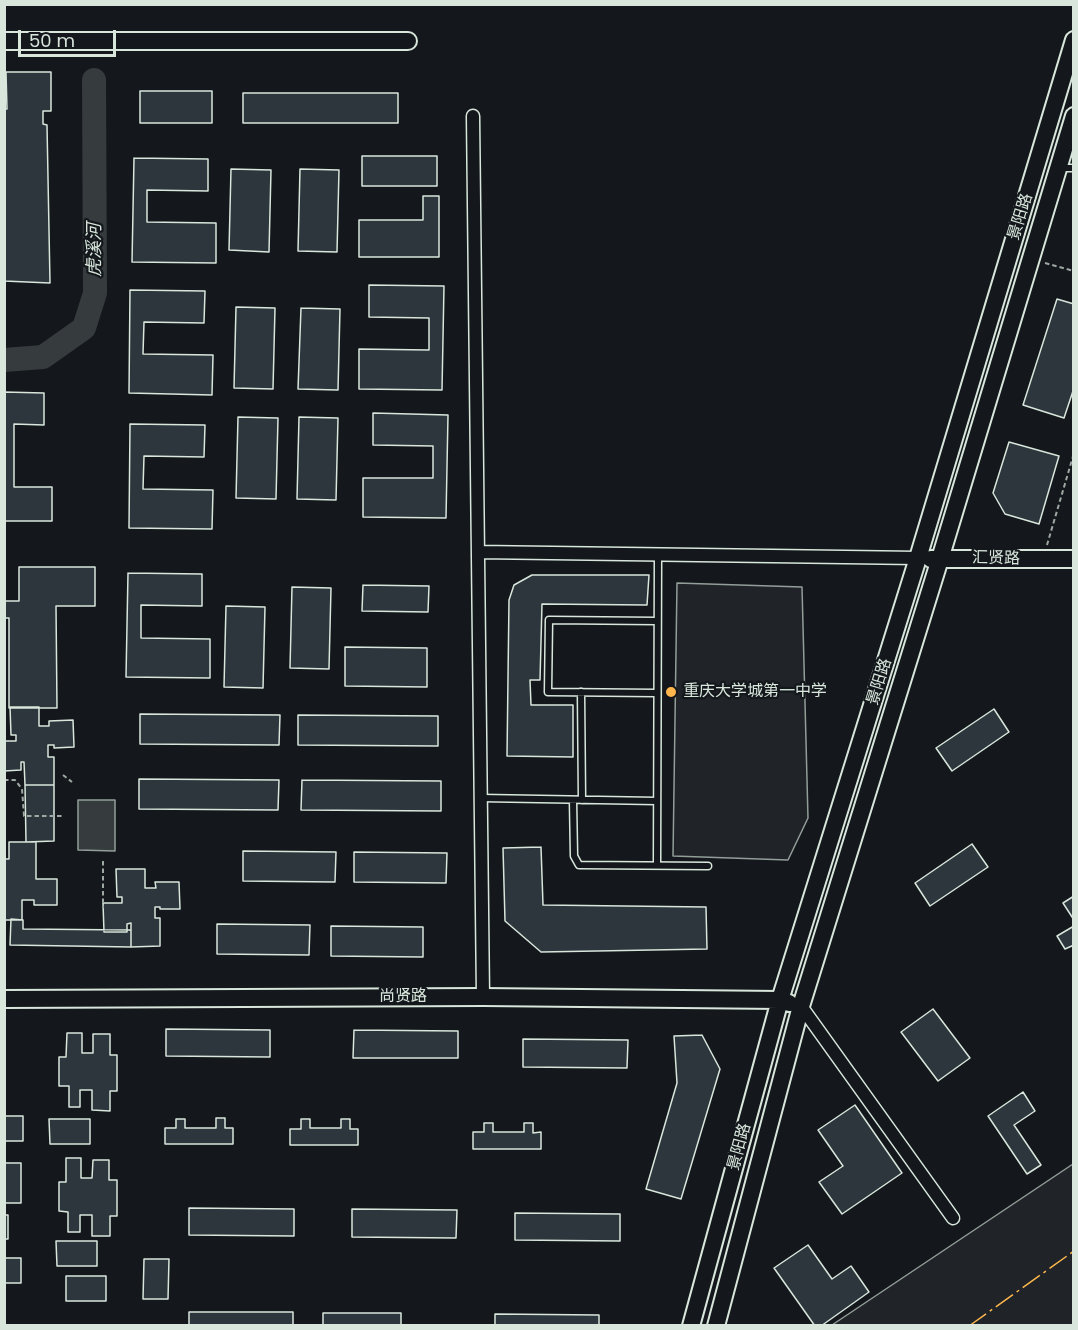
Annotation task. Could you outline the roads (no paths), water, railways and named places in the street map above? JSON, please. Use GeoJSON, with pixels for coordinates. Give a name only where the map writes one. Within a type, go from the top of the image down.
{"type":"FeatureCollection","features":[{"type":"Feature","properties":{"kind":"main road","name":"景阳路"},"geometry":{"type":"LineString","coordinates":[[691,1326],[780,1000],[918,558],[1074,40]]}},
{"type":"Feature","properties":{"kind":"main road"},"geometry":{"type":"LineString","coordinates":[[4,41],[408,41]]}},
{"type":"Feature","properties":{"kind":"main road","name":"景阳路"},"geometry":{"type":"LineString","coordinates":[[716,1326],[801,1006],[1065,168],[1074,116]]}},
{"type":"Feature","properties":{"kind":"main road","name":"汇贤路"},"geometry":{"type":"LineString","coordinates":[[918,558],[1074,560]]}},
{"type":"Feature","properties":{"kind":"main road","name":"尚贤路"},"geometry":{"type":"LineString","coordinates":[[4,999],[483,997],[780,1000],[801,1006]]}},
{"type":"Feature","properties":{"kind":"street"},"geometry":{"type":"LineString","coordinates":[[473,116],[483,997]]}},
{"type":"Feature","properties":{"kind":"street"},"geometry":{"type":"LineString","coordinates":[[478,552],[918,558]]}},
{"type":"Feature","properties":{"kind":"street"},"geometry":{"type":"LineString","coordinates":[[801,1006],[953,1218]]}},
{"type":"Feature","properties":{"kind":"lane"},"geometry":{"type":"LineString","coordinates":[[657,865],[658,555]]}},
{"type":"Feature","properties":{"kind":"lane"},"geometry":{"type":"LineString","coordinates":[[657,621],[549,620],[548,692],[657,693]]}},
{"type":"Feature","properties":{"kind":"lane"},"geometry":{"type":"LineString","coordinates":[[581,692],[582,800]]}},
{"type":"Feature","properties":{"kind":"lane"},"geometry":{"type":"LineString","coordinates":[[480,798],[657,801]]}},
{"type":"Feature","properties":{"kind":"lane"},"geometry":{"type":"LineString","coordinates":[[573,800],[574,856],[579,865],[708,866]]}},
{"type":"Feature","properties":{"kind":"waterway","name":"虎溪河"},"geometry":{"type":"LineString","coordinates":[[4,360],[43,357],[84,328],[95,293],[94,80]]}},
{"type":"Feature","properties":{"kind":"place","name":"重庆大学城第一中学"},"geometry":{"type":"Point","coordinates":[671,692]}}]}
